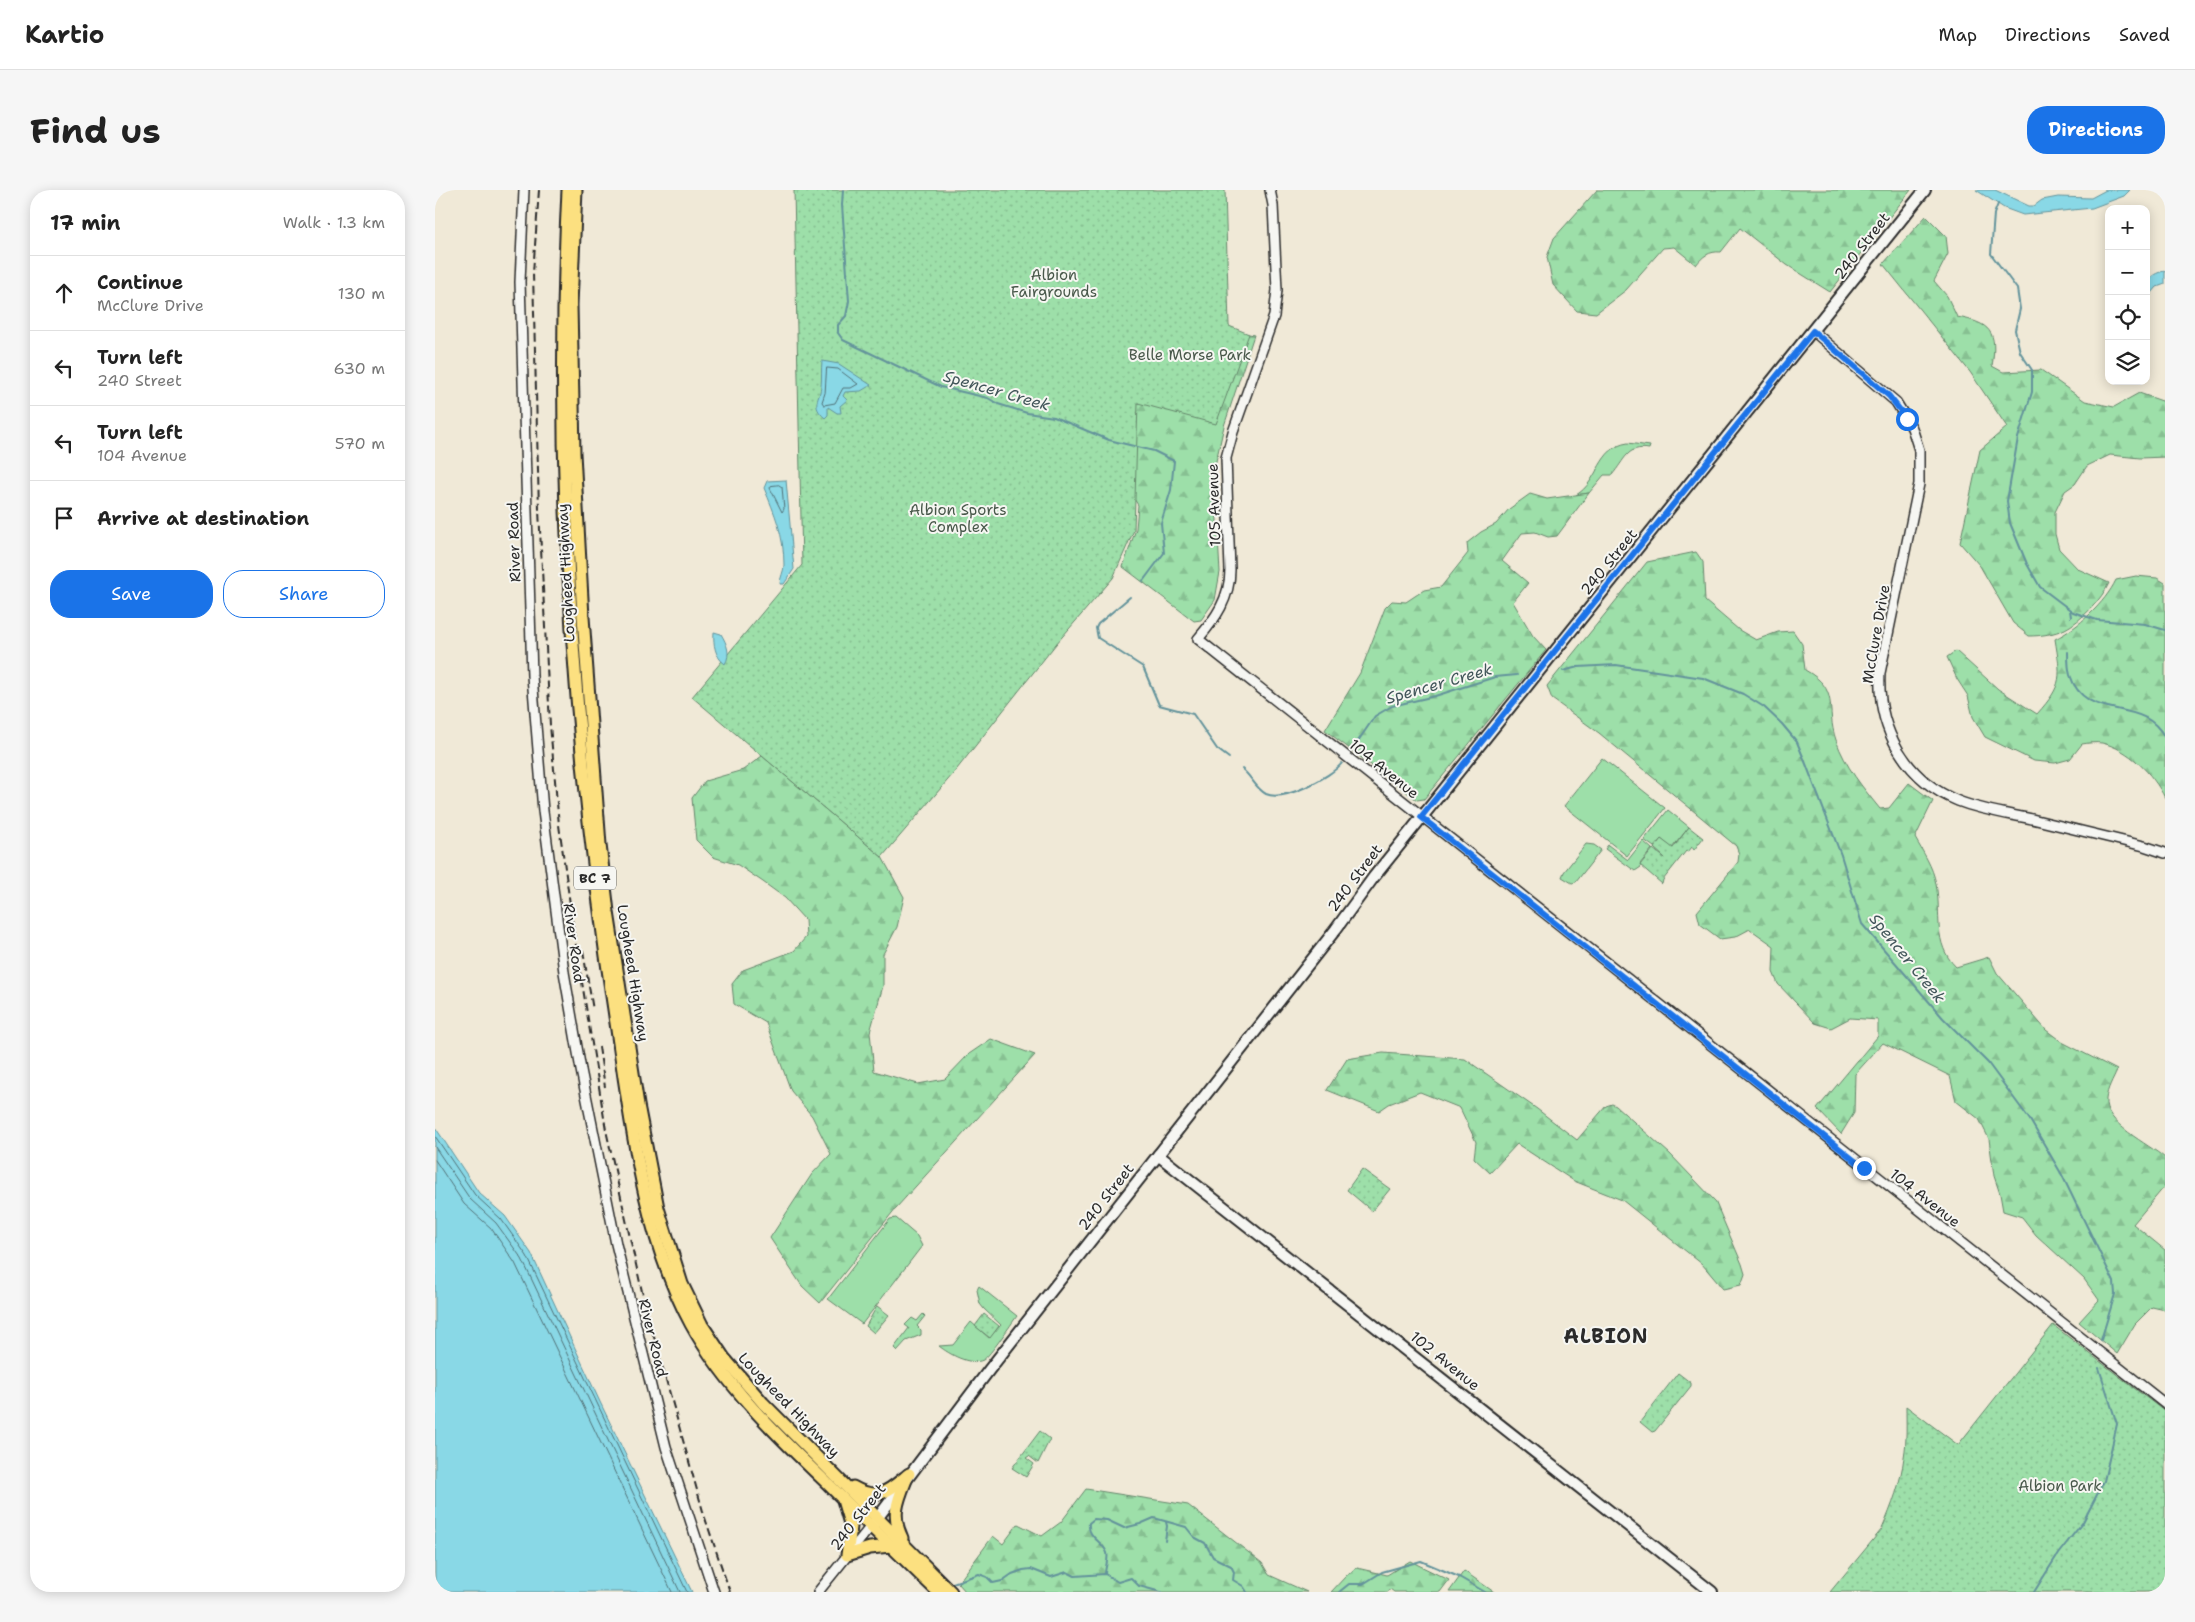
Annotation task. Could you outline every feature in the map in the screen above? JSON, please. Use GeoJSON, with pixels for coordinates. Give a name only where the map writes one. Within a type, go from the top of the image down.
{"type":"FeatureCollection","features":[{"type":"Feature","properties":{"kind":"highway","name":"Lougheed Highway"},"geometry":{"type":"LineString","coordinates":[[568,190],[563,305],[563,388],[567,528],[584,782],[607,968],[627,1095],[644,1184],[660,1252],[681,1305],[706,1348],[763,1419],[842,1498],[905,1544],[951,1592]]}},
{"type":"Feature","properties":{"kind":"highway","name":"Lougheed Highway"},"geometry":{"type":"LineString","coordinates":[[576,190],[571,305],[574,453],[583,616],[598,816],[608,912],[638,1104],[657,1208],[682,1284],[702,1326],[724,1358],[763,1403],[841,1480],[875,1522],[891,1546],[938,1592]]}},
{"type":"Feature","properties":{"kind":"highway"},"geometry":{"type":"LineString","coordinates":[[841,1480],[872,1495],[887,1491],[909,1474]]}},
{"type":"Feature","properties":{"kind":"highway"},"geometry":{"type":"LineString","coordinates":[[905,1544],[894,1517],[897,1501],[909,1474]]}},
{"type":"Feature","properties":{"kind":"highway"},"geometry":{"type":"LineString","coordinates":[[842,1498],[851,1527],[847,1556],[870,1548],[891,1546]]}},
{"type":"Feature","properties":{"kind":"main road","name":"240 Street"},"geometry":{"type":"LineString","coordinates":[[875,1522],[909,1474],[1336,929],[1421,817],[1925,190]]}},
{"type":"Feature","properties":{"kind":"main road","name":"102 Avenue"},"geometry":{"type":"LineString","coordinates":[[1158,1155],[1712,1592]]}},
{"type":"Feature","properties":{"kind":"street","name":"River Road"},"geometry":{"type":"LineString","coordinates":[[524,190],[520,282],[532,676],[543,811],[564,972],[581,1070],[618,1252],[666,1447],[714,1592]]}},
{"type":"Feature","properties":{"kind":"street","name":"105 Avenue"},"geometry":{"type":"LineString","coordinates":[[1199,639],[1219,612],[1228,588],[1230,570],[1227,452],[1275,309],[1277,284],[1270,190]]}},
{"type":"Feature","properties":{"kind":"street","name":"McClure Drive"},"geometry":{"type":"LineString","coordinates":[[1813,331],[1896,402],[1912,428],[1919,450],[1919,484],[1880,673],[1882,708],[1887,728],[1899,753],[1926,783],[1963,803],[2144,846],[2165,854]]}},
{"type":"Feature","properties":{"kind":"street","name":"104 Avenue"},"geometry":{"type":"LineString","coordinates":[[1199,639],[1421,817],[2165,1404]]}},
{"type":"Feature","properties":{"kind":"street","name":"240 Street"},"geometry":{"type":"LineString","coordinates":[[818,1592],[875,1522]]}},
{"type":"Feature","properties":{"kind":"green space","name":"Albion Sports Complex"},"geometry":{"type":"Polygon","coordinates":[[[794,190],[1225,190],[1229,326],[1249,334],[1216,424],[1138,403],[1134,530],[1113,578],[1056,644],[953,774],[882,857],[692,697],[802,565],[794,190]]]}},
{"type":"Feature","properties":{"kind":"green space"},"geometry":{"type":"Polygon","coordinates":[[[1597,190],[1911,190],[1830,292],[1787,265],[1740,228],[1721,252],[1713,252],[1707,255],[1696,265],[1674,247],[1663,248],[1626,290],[1596,313],[1577,311],[1553,285],[1547,257],[1554,238],[1597,190]]]}},
{"type":"Feature","properties":{"kind":"green space"},"geometry":{"type":"Polygon","coordinates":[[[1926,216],[1946,236],[1948,254],[1934,281],[1947,296],[1957,317],[1977,322],[1989,331],[1994,344],[1992,366],[2003,372],[2041,370],[2085,401],[2114,407],[2139,393],[2165,402],[2165,457],[2140,458],[2110,455],[2087,466],[2075,484],[2065,491],[2055,512],[2055,534],[2059,549],[2078,569],[2109,583],[2101,596],[2084,615],[2065,629],[2056,632],[2029,636],[2013,623],[1980,566],[1960,543],[1980,450],[2007,427],[1970,372],[1883,264],[1926,216]]]}},
{"type":"Feature","properties":{"kind":"green space","name":"Belle Morse Park"},"geometry":{"type":"Polygon","coordinates":[[[1123,273],[1234,331],[1254,335],[1224,426],[1214,470],[1220,572],[1215,600],[1201,620],[1194,621],[1123,567],[1136,529],[1138,505],[1129,491],[1123,273]]]}},
{"type":"Feature","properties":{"kind":"green space"},"geometry":{"type":"Polygon","coordinates":[[[1628,443],[1650,446],[1649,449],[1636,449],[1627,455],[1612,475],[1604,475],[1589,493],[1576,495],[1590,482],[1610,451],[1628,443]]]}},
{"type":"Feature","properties":{"kind":"green space"},"geometry":{"type":"Polygon","coordinates":[[[1589,493],[1557,536],[1548,537],[1535,532],[1522,533],[1502,561],[1528,583],[1513,602],[1533,636],[1546,650],[1424,799],[1417,800],[1325,730],[1360,673],[1385,608],[1392,601],[1406,602],[1424,590],[1441,587],[1468,553],[1467,543],[1481,532],[1496,524],[1509,509],[1530,494],[1547,499],[1589,493]]]}},
{"type":"Feature","properties":{"kind":"green space"},"geometry":{"type":"Polygon","coordinates":[[[1696,552],[1703,562],[1705,601],[1739,630],[1756,640],[1778,632],[1793,631],[1802,644],[1805,670],[1816,677],[1828,692],[1833,729],[1844,759],[1880,809],[1889,808],[1909,783],[1933,801],[1915,838],[1935,878],[1938,895],[1939,928],[1948,958],[1956,967],[1989,957],[1997,973],[2046,1030],[2062,1042],[2117,1070],[2110,1084],[2106,1099],[2107,1108],[2119,1125],[2165,1158],[2165,1186],[2133,1224],[2165,1250],[2165,1310],[2152,1307],[2135,1324],[2117,1354],[2079,1322],[2099,1300],[2084,1279],[2036,1235],[2022,1217],[2003,1211],[1994,1176],[1989,1139],[1979,1119],[1956,1101],[1950,1076],[1883,1043],[1855,1074],[1854,1113],[1841,1134],[1817,1109],[1878,1036],[1878,1020],[1850,1018],[1831,1028],[1815,1023],[1778,984],[1773,972],[1774,946],[1750,929],[1735,937],[1720,939],[1700,924],[1697,912],[1738,862],[1739,854],[1736,846],[1599,733],[1552,699],[1547,686],[1647,562],[1696,552]]]}},
{"type":"Feature","properties":{"kind":"green space"},"geometry":{"type":"Polygon","coordinates":[[[2136,576],[2157,578],[2165,583],[2165,798],[2154,780],[2139,764],[2112,746],[2100,743],[2082,744],[2070,759],[2055,763],[2034,761],[1985,737],[1973,717],[1968,696],[1957,679],[1947,657],[1956,651],[1998,689],[2037,714],[2052,695],[2058,680],[2059,663],[2055,639],[2082,622],[2098,606],[2116,580],[2136,576]]]}},
{"type":"Feature","properties":{"kind":"green space"},"geometry":{"type":"Polygon","coordinates":[[[762,756],[882,857],[904,897],[897,927],[883,954],[883,986],[870,1032],[874,1071],[918,1084],[945,1079],[969,1054],[991,1039],[1035,1055],[896,1208],[820,1303],[802,1286],[770,1238],[812,1174],[831,1154],[812,1116],[791,1091],[766,1023],[734,1004],[732,984],[743,970],[794,951],[806,937],[805,920],[785,898],[738,865],[713,857],[696,840],[692,798],[705,781],[743,770],[762,756]]]}},
{"type":"Feature","properties":{"kind":"green space"},"geometry":{"type":"Polygon","coordinates":[[[1602,758],[1665,808],[1627,856],[1564,806],[1602,758]]]}},
{"type":"Feature","properties":{"kind":"green space"},"geometry":{"type":"Polygon","coordinates":[[[1668,810],[1689,827],[1672,848],[1661,839],[1654,847],[1644,840],[1668,810]]]}},
{"type":"Feature","properties":{"kind":"green space"},"geometry":{"type":"Polygon","coordinates":[[[1689,827],[1703,838],[1694,850],[1692,847],[1688,852],[1686,851],[1663,880],[1662,884],[1640,865],[1653,849],[1665,858],[1654,848],[1661,839],[1673,848],[1689,827]]]}},
{"type":"Feature","properties":{"kind":"green space"},"geometry":{"type":"Polygon","coordinates":[[[1643,841],[1652,849],[1640,864],[1641,867],[1635,871],[1605,849],[1608,845],[1628,860],[1643,841]]]}},
{"type":"Feature","properties":{"kind":"green space"},"geometry":{"type":"Polygon","coordinates":[[[1586,844],[1594,845],[1601,850],[1576,882],[1572,883],[1562,877],[1586,844]]]}},
{"type":"Feature","properties":{"kind":"green space"},"geometry":{"type":"Polygon","coordinates":[[[1383,1053],[1465,1059],[1537,1109],[1577,1140],[1606,1106],[1612,1104],[1616,1106],[1670,1154],[1715,1201],[1742,1264],[1745,1274],[1741,1285],[1723,1289],[1702,1264],[1622,1200],[1574,1181],[1517,1144],[1490,1173],[1474,1158],[1476,1142],[1460,1108],[1420,1092],[1389,1104],[1379,1111],[1327,1090],[1347,1059],[1383,1053]]]}},
{"type":"Feature","properties":{"kind":"green space"},"geometry":{"type":"Polygon","coordinates":[[[1362,1169],[1390,1189],[1372,1211],[1347,1190],[1362,1169]]]}},
{"type":"Feature","properties":{"kind":"green space"},"geometry":{"type":"Polygon","coordinates":[[[896,1218],[917,1236],[922,1246],[862,1324],[828,1299],[890,1219],[896,1218]]]}},
{"type":"Feature","properties":{"kind":"green space"},"geometry":{"type":"Polygon","coordinates":[[[979,1286],[1017,1316],[983,1360],[972,1361],[954,1356],[939,1346],[953,1345],[971,1322],[989,1338],[1001,1325],[980,1304],[977,1290],[979,1286]]]}},
{"type":"Feature","properties":{"kind":"green space"},"geometry":{"type":"Polygon","coordinates":[[[877,1306],[889,1315],[874,1333],[866,1326],[877,1306]]]}},
{"type":"Feature","properties":{"kind":"green space"},"geometry":{"type":"Polygon","coordinates":[[[923,1314],[925,1316],[917,1326],[921,1330],[921,1335],[906,1341],[897,1351],[894,1348],[909,1328],[905,1325],[912,1318],[917,1321],[923,1314]]]}},
{"type":"Feature","properties":{"kind":"green space"},"geometry":{"type":"Polygon","coordinates":[[[984,1314],[999,1326],[990,1338],[975,1326],[984,1314]]]}},
{"type":"Feature","properties":{"kind":"green space","name":"Albion Park"},"geometry":{"type":"Polygon","coordinates":[[[2053,1325],[2165,1412],[2165,1592],[1830,1592],[1882,1529],[1886,1520],[1896,1494],[1903,1466],[1906,1438],[1906,1406],[1958,1445],[2053,1325]]]}},
{"type":"Feature","properties":{"kind":"green space"},"geometry":{"type":"Polygon","coordinates":[[[1678,1373],[1691,1383],[1691,1386],[1655,1431],[1652,1432],[1640,1422],[1678,1373]]]}},
{"type":"Feature","properties":{"kind":"green space"},"geometry":{"type":"Polygon","coordinates":[[[1040,1431],[1050,1439],[1038,1463],[1029,1456],[1026,1458],[1034,1464],[1026,1477],[1012,1468],[1040,1431]]]}},
{"type":"Feature","properties":{"kind":"green space"},"geometry":{"type":"Polygon","coordinates":[[[1086,1489],[1188,1505],[1262,1563],[1269,1575],[1307,1592],[966,1592],[958,1583],[993,1536],[1003,1544],[1018,1524],[1042,1536],[1061,1522],[1086,1489]]]}},
{"type":"Feature","properties":{"kind":"green space"},"geometry":{"type":"Polygon","coordinates":[[[1410,1561],[1449,1580],[1440,1592],[1394,1592],[1390,1589],[1388,1592],[1331,1592],[1346,1576],[1357,1568],[1387,1575],[1410,1561]]]}},
{"type":"Feature","properties":{"kind":"green space"},"geometry":{"type":"Polygon","coordinates":[[[1464,1571],[1494,1592],[1449,1592],[1464,1571]]]}},
{"type":"Feature","properties":{"kind":"water"},"geometry":{"type":"Polygon","coordinates":[[[1976,190],[1995,190],[2029,206],[2034,206],[2042,200],[2058,197],[2091,198],[2106,190],[2130,190],[2124,196],[2092,208],[2023,215],[2004,208],[1976,190]]]}},
{"type":"Feature","properties":{"kind":"water"},"geometry":{"type":"Polygon","coordinates":[[[2165,271],[2165,284],[2157,287],[2150,295],[2150,279],[2159,272],[2165,271]]]}},
{"type":"Feature","properties":{"kind":"water"},"geometry":{"type":"Polygon","coordinates":[[[822,361],[839,364],[871,385],[861,391],[845,392],[843,396],[847,400],[840,406],[841,413],[837,413],[828,407],[828,415],[825,418],[817,406],[821,386],[822,361]]]}},
{"type":"Feature","properties":{"kind":"water"},"geometry":{"type":"Polygon","coordinates":[[[786,480],[794,569],[784,584],[780,584],[784,565],[781,534],[764,488],[767,481],[786,480]]]}},
{"type":"Feature","properties":{"kind":"water"},"geometry":{"type":"Polygon","coordinates":[[[714,632],[721,634],[726,645],[728,656],[725,664],[715,650],[714,632]]]}},
{"type":"Feature","properties":{"kind":"water"},"geometry":{"type":"Polygon","coordinates":[[[435,1127],[479,1193],[505,1216],[531,1253],[600,1402],[692,1592],[435,1592],[435,1127]]]}},
{"type":"Feature","properties":{"kind":"waterway","name":"Spencer Creek"},"geometry":{"type":"LineString","coordinates":[[843,190],[842,205],[849,301],[846,316],[838,325],[838,333],[843,340],[941,387],[988,398],[998,404],[1027,413],[1054,417],[1109,440],[1154,451],[1174,461],[1171,490],[1161,523],[1164,553],[1143,581]]}},
{"type":"Feature","properties":{"kind":"waterway"},"geometry":{"type":"LineString","coordinates":[[1998,204],[1994,214],[1991,254],[2017,289],[2020,309],[2015,330],[2020,352],[2032,370],[2032,392],[2018,438],[2007,501],[2010,523],[2027,564],[2040,587],[2073,612],[2097,620],[2145,624],[2165,630]]}},
{"type":"Feature","properties":{"kind":"waterway","name":"Spencer Creek"},"geometry":{"type":"LineString","coordinates":[[1130,597],[1098,624],[1096,628],[1098,638],[1143,667],[1159,705],[1193,714],[1217,749],[1229,758]]}},
{"type":"Feature","properties":{"kind":"waterway"},"geometry":{"type":"LineString","coordinates":[[2070,610],[2071,617]]}},
{"type":"Feature","properties":{"kind":"waterway"},"geometry":{"type":"LineString","coordinates":[[2068,652],[2070,675],[2078,690],[2089,700],[2143,717],[2155,725],[2165,738]]}},
{"type":"Feature","properties":{"kind":"waterway","name":"Spencer Creek"},"geometry":{"type":"LineString","coordinates":[[1563,671],[1578,667],[1616,665],[1703,678],[1743,694],[1764,707],[1797,742],[1841,855],[1862,924],[1943,1018],[1988,1063],[2030,1120],[2062,1175],[2114,1282],[2115,1294],[2101,1340]]}},
{"type":"Feature","properties":{"kind":"waterway","name":"Spencer Creek"},"geometry":{"type":"LineString","coordinates":[[1354,747],[1375,716],[1392,706],[1435,696],[1495,677],[1517,675]]}},
{"type":"Feature","properties":{"kind":"waterway","name":"Spencer Creek"},"geometry":{"type":"LineString","coordinates":[[1242,769],[1262,792],[1274,796],[1307,787],[1328,775],[1342,763]]}},
{"type":"Feature","properties":{"kind":"waterway","name":"Spencer Creek"},"geometry":{"type":"LineString","coordinates":[[2034,1592],[2058,1554],[2083,1522],[2104,1481],[2117,1424],[2099,1368]]}},
{"type":"Feature","properties":{"kind":"waterway"},"geometry":{"type":"LineString","coordinates":[[1105,1574],[1107,1553],[1090,1532],[1089,1523],[1094,1519],[1107,1520],[1124,1528],[1154,1518],[1186,1527],[1194,1537],[1205,1543],[1213,1557],[1231,1566],[1234,1572],[1233,1580],[1243,1586],[1247,1592]]}},
{"type":"Feature","properties":{"kind":"waterway"},"geometry":{"type":"LineString","coordinates":[[1165,1541],[1166,1522]]}},
{"type":"Feature","properties":{"kind":"waterway"},"geometry":{"type":"LineString","coordinates":[[1339,1592],[1349,1584],[1363,1584],[1382,1572],[1421,1561],[1459,1577],[1485,1592]]}},
{"type":"Feature","properties":{"kind":"waterway"},"geometry":{"type":"LineString","coordinates":[[950,1584],[979,1574],[987,1577],[993,1583],[1002,1581],[1012,1574],[1031,1569],[1051,1577],[1067,1572],[1075,1576],[1105,1574],[1118,1582],[1131,1578],[1139,1586],[1161,1592]]}},
{"type":"Feature","properties":{"kind":"railway"},"geometry":{"type":"LineString","coordinates":[[539,190],[533,273],[539,510],[550,725],[559,825],[574,933],[606,1130],[645,1305],[704,1515],[730,1592]]}},
{"type":"Feature","properties":{"kind":"railway"},"geometry":{"type":"LineString","coordinates":[[583,951],[593,1010]]}},
{"type":"Feature","properties":{"kind":"railway"},"geometry":{"type":"LineString","coordinates":[[599,1047],[605,1087]]}},
{"type":"Feature","properties":{"kind":"district","name":"ALBION"},"geometry":{"type":"Point","coordinates":[1606,1336]}},
{"type":"Feature","properties":{"kind":"route"},"geometry":{"type":"LineString","coordinates":[[1864,1168],[1421,817],[1813,331],[1889,396],[1899,406],[1907,419]]}},
{"type":"Feature","properties":{"kind":"park label","name":"Albion Fairgrounds"},"geometry":{"type":"Point","coordinates":[1054,284]}}]}
